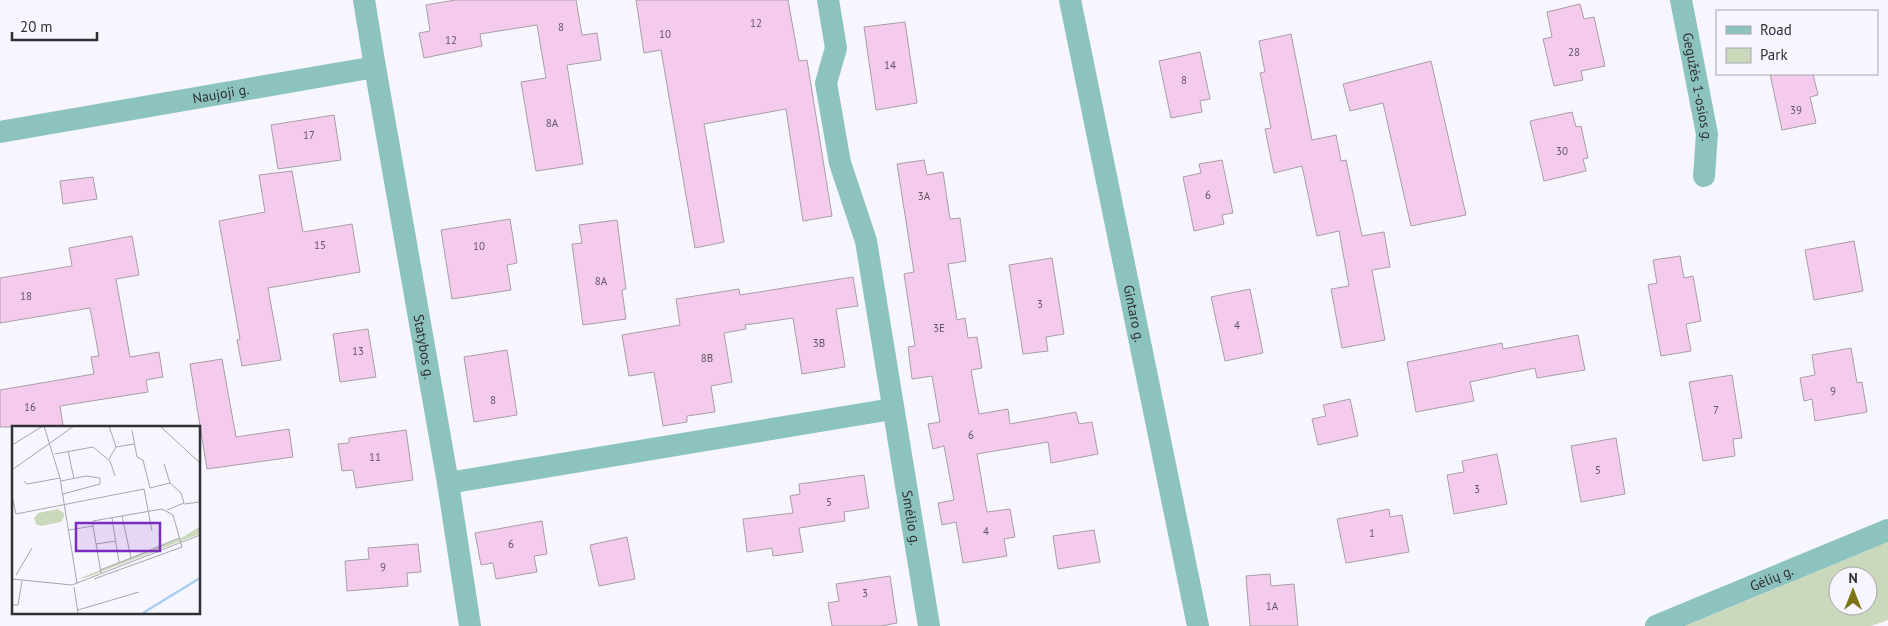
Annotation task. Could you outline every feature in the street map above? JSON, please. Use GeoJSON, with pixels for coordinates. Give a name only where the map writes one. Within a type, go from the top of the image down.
{"type":"FeatureCollection","features":[{"type":"Feature","properties":{"kind":"street"},"geometry":{"type":"LineString","coordinates":[[364,0],[375,67]]}},
{"type":"Feature","properties":{"kind":"street","name":"Smėlio g."},"geometry":{"type":"LineString","coordinates":[[828,0],[836,48],[826,83],[840,162],[866,241],[929,626]]}},
{"type":"Feature","properties":{"kind":"street","name":"Gintaro g."},"geometry":{"type":"LineString","coordinates":[[1070,0],[1198,626]]}},
{"type":"Feature","properties":{"kind":"street","name":"Gegužės 1-osios g."},"geometry":{"type":"LineString","coordinates":[[1681,0],[1707,134],[1704,176]]}},
{"type":"Feature","properties":{"kind":"street","name":"Naujoji g."},"geometry":{"type":"LineString","coordinates":[[0,132],[375,67]]}},
{"type":"Feature","properties":{"kind":"street","name":"Statybos g."},"geometry":{"type":"LineString","coordinates":[[375,67],[448,483],[470,626]]}},
{"type":"Feature","properties":{"kind":"street"},"geometry":{"type":"LineString","coordinates":[[448,483],[892,409]]}},
{"type":"Feature","properties":{"kind":"street","name":"Gėlių g."},"geometry":{"type":"LineString","coordinates":[[1656,626],[1888,530]]}},
{"type":"Feature","properties":{"kind":"green space"},"geometry":{"type":"Polygon","coordinates":[[[1888,542],[1888,620],[1871,626],[1685,626],[1828,567],[1828,616],[1878,616],[1878,566],[1830,566],[1888,542]]]}},
{"type":"Feature","properties":{"kind":"building"},"geometry":{"type":"Polygon","coordinates":[[[455,0],[576,0],[582,35],[597,33],[601,60],[567,65],[583,164],[536,171],[521,82],[546,78],[537,25],[480,34],[482,46],[424,58],[419,33],[430,31],[426,5],[455,0]]]}},
{"type":"Feature","properties":{"kind":"building"},"geometry":{"type":"Polygon","coordinates":[[[636,0],[788,0],[799,61],[807,60],[832,216],[803,221],[786,109],[704,124],[724,242],[695,248],[661,50],[644,53],[636,0]]]}},
{"type":"Feature","properties":{"kind":"building"},"geometry":{"type":"Polygon","coordinates":[[[1580,4],[1584,19],[1594,17],[1605,66],[1581,71],[1583,80],[1554,86],[1543,39],[1552,37],[1547,12],[1580,4]]]}},
{"type":"Feature","properties":{"kind":"building"},"geometry":{"type":"Polygon","coordinates":[[[905,22],[917,103],[876,110],[864,27],[905,22]]]}},
{"type":"Feature","properties":{"kind":"building"},"geometry":{"type":"Polygon","coordinates":[[[1291,34],[1312,140],[1336,135],[1341,161],[1346,160],[1362,236],[1384,232],[1390,267],[1372,270],[1385,340],[1342,348],[1331,289],[1349,286],[1339,231],[1317,236],[1302,166],[1274,173],[1265,129],[1271,128],[1260,73],[1265,72],[1259,41],[1291,34]]]}},
{"type":"Feature","properties":{"kind":"building"},"geometry":{"type":"Polygon","coordinates":[[[1200,52],[1210,99],[1200,101],[1202,112],[1171,118],[1159,61],[1200,52]]]}},
{"type":"Feature","properties":{"kind":"building"},"geometry":{"type":"Polygon","coordinates":[[[1431,61],[1466,215],[1411,226],[1383,103],[1350,111],[1343,84],[1431,61]]]}},
{"type":"Feature","properties":{"kind":"building"},"geometry":{"type":"Polygon","coordinates":[[[1770,75],[1813,75],[1818,95],[1810,97],[1816,123],[1782,130],[1770,75]]]}},
{"type":"Feature","properties":{"kind":"building"},"geometry":{"type":"Polygon","coordinates":[[[1572,112],[1576,127],[1581,126],[1588,158],[1583,159],[1586,171],[1544,181],[1530,121],[1572,112]]]}},
{"type":"Feature","properties":{"kind":"building"},"geometry":{"type":"Polygon","coordinates":[[[334,115],[341,160],[278,169],[271,125],[334,115]]]}},
{"type":"Feature","properties":{"kind":"building"},"geometry":{"type":"Polygon","coordinates":[[[924,160],[927,175],[943,172],[950,219],[960,218],[966,261],[948,264],[957,320],[965,318],[968,338],[977,337],[982,368],[971,370],[979,414],[1008,409],[1010,424],[1076,412],[1079,424],[1092,422],[1098,454],[1051,463],[1048,442],[977,454],[987,512],[1010,509],[1015,537],[1004,539],[1007,556],[963,563],[956,522],[942,525],[938,503],[954,500],[944,446],[933,449],[928,424],[940,422],[932,376],[912,379],[908,347],[915,346],[904,274],[914,272],[897,164],[924,160]]]}},
{"type":"Feature","properties":{"kind":"building"},"geometry":{"type":"Polygon","coordinates":[[[1222,160],[1233,213],[1222,215],[1224,224],[1194,231],[1183,177],[1201,173],[1199,164],[1222,160]]]}},
{"type":"Feature","properties":{"kind":"building"},"geometry":{"type":"Polygon","coordinates":[[[292,171],[303,232],[352,224],[360,272],[268,288],[281,360],[242,366],[237,340],[240,339],[219,221],[265,212],[259,175],[292,171]]]}},
{"type":"Feature","properties":{"kind":"building"},"geometry":{"type":"Polygon","coordinates":[[[93,177],[97,199],[63,204],[60,181],[93,177]]]}},
{"type":"Feature","properties":{"kind":"building"},"geometry":{"type":"Polygon","coordinates":[[[510,219],[517,263],[507,265],[511,290],[452,299],[441,230],[510,219]]]}},
{"type":"Feature","properties":{"kind":"building"},"geometry":{"type":"Polygon","coordinates":[[[617,220],[626,289],[622,290],[626,319],[583,325],[572,244],[582,243],[579,225],[617,220]]]}},
{"type":"Feature","properties":{"kind":"building"},"geometry":{"type":"Polygon","coordinates":[[[132,236],[139,275],[116,279],[130,357],[159,352],[163,377],[146,380],[148,392],[60,406],[63,425],[0,427],[0,390],[94,374],[91,357],[99,356],[90,308],[0,323],[0,278],[72,266],[69,248],[132,236]]]}},
{"type":"Feature","properties":{"kind":"building"},"geometry":{"type":"Polygon","coordinates":[[[1854,241],[1863,291],[1814,300],[1805,250],[1854,241]]]}},
{"type":"Feature","properties":{"kind":"building"},"geometry":{"type":"Polygon","coordinates":[[[1680,256],[1684,278],[1693,276],[1701,321],[1686,324],[1691,351],[1661,356],[1648,285],[1657,283],[1653,260],[1680,256]]]}},
{"type":"Feature","properties":{"kind":"building"},"geometry":{"type":"Polygon","coordinates":[[[1052,258],[1064,334],[1046,337],[1048,351],[1023,354],[1009,265],[1052,258]]]}},
{"type":"Feature","properties":{"kind":"building"},"geometry":{"type":"Polygon","coordinates":[[[853,277],[858,306],[836,309],[845,367],[802,374],[793,318],[745,325],[746,329],[724,333],[732,382],[711,386],[715,412],[687,416],[687,422],[663,426],[654,372],[629,376],[622,335],[680,325],[676,299],[739,289],[740,295],[853,277]]]}},
{"type":"Feature","properties":{"kind":"building"},"geometry":{"type":"Polygon","coordinates":[[[1250,289],[1263,353],[1225,361],[1211,297],[1250,289]]]}},
{"type":"Feature","properties":{"kind":"building"},"geometry":{"type":"Polygon","coordinates":[[[368,329],[376,377],[340,382],[333,334],[368,329]]]}},
{"type":"Feature","properties":{"kind":"building"},"geometry":{"type":"Polygon","coordinates":[[[1578,335],[1585,370],[1537,378],[1535,368],[1470,382],[1474,401],[1416,412],[1407,362],[1502,343],[1503,349],[1578,335]]]}},
{"type":"Feature","properties":{"kind":"building"},"geometry":{"type":"Polygon","coordinates":[[[1851,348],[1857,383],[1862,382],[1867,412],[1815,421],[1812,399],[1804,401],[1800,378],[1815,375],[1812,355],[1851,348]]]}},
{"type":"Feature","properties":{"kind":"building"},"geometry":{"type":"Polygon","coordinates":[[[507,350],[517,415],[474,422],[464,357],[507,350]]]}},
{"type":"Feature","properties":{"kind":"building"},"geometry":{"type":"Polygon","coordinates":[[[222,359],[236,437],[289,429],[293,457],[207,469],[190,364],[222,359]]]}},
{"type":"Feature","properties":{"kind":"building"},"geometry":{"type":"Polygon","coordinates":[[[1732,375],[1742,438],[1733,439],[1735,456],[1703,461],[1689,382],[1732,375]]]}},
{"type":"Feature","properties":{"kind":"building"},"geometry":{"type":"Polygon","coordinates":[[[1350,399],[1358,436],[1318,445],[1312,419],[1326,416],[1323,405],[1350,399]]]}},
{"type":"Feature","properties":{"kind":"building"},"geometry":{"type":"Polygon","coordinates":[[[406,430],[413,480],[356,488],[353,470],[342,471],[338,444],[349,443],[349,438],[406,430]]]}},
{"type":"Feature","properties":{"kind":"building"},"geometry":{"type":"Polygon","coordinates":[[[1616,438],[1625,494],[1581,502],[1571,446],[1616,438]]]}},
{"type":"Feature","properties":{"kind":"building"},"geometry":{"type":"Polygon","coordinates":[[[1497,454],[1507,504],[1454,514],[1447,475],[1464,472],[1462,461],[1497,454]]]}},
{"type":"Feature","properties":{"kind":"building"},"geometry":{"type":"Polygon","coordinates":[[[864,475],[869,508],[844,512],[845,521],[799,528],[803,552],[773,556],[772,548],[747,552],[743,519],[793,513],[790,496],[800,494],[799,484],[864,475]]]}},
{"type":"Feature","properties":{"kind":"building"},"geometry":{"type":"Polygon","coordinates":[[[1389,509],[1390,517],[1402,515],[1409,552],[1346,563],[1337,519],[1389,509]]]}},
{"type":"Feature","properties":{"kind":"building"},"geometry":{"type":"Polygon","coordinates":[[[542,521],[547,554],[534,556],[537,572],[496,579],[493,563],[481,565],[475,533],[542,521]]]}},
{"type":"Feature","properties":{"kind":"building"},"geometry":{"type":"Polygon","coordinates":[[[1094,530],[1100,562],[1058,569],[1053,536],[1094,530]]]}},
{"type":"Feature","properties":{"kind":"building"},"geometry":{"type":"Polygon","coordinates":[[[627,537],[635,579],[599,586],[590,545],[627,537]]]}},
{"type":"Feature","properties":{"kind":"building"},"geometry":{"type":"Polygon","coordinates":[[[418,544],[421,572],[407,573],[408,586],[347,591],[345,561],[369,559],[368,548],[418,544]]]}},
{"type":"Feature","properties":{"kind":"building"},"geometry":{"type":"Polygon","coordinates":[[[1270,574],[1271,586],[1294,584],[1298,626],[1250,626],[1246,576],[1270,574]]]}},
{"type":"Feature","properties":{"kind":"building"},"geometry":{"type":"Polygon","coordinates":[[[890,576],[897,623],[881,626],[832,626],[828,603],[839,601],[836,584],[890,576]]]}}]}
